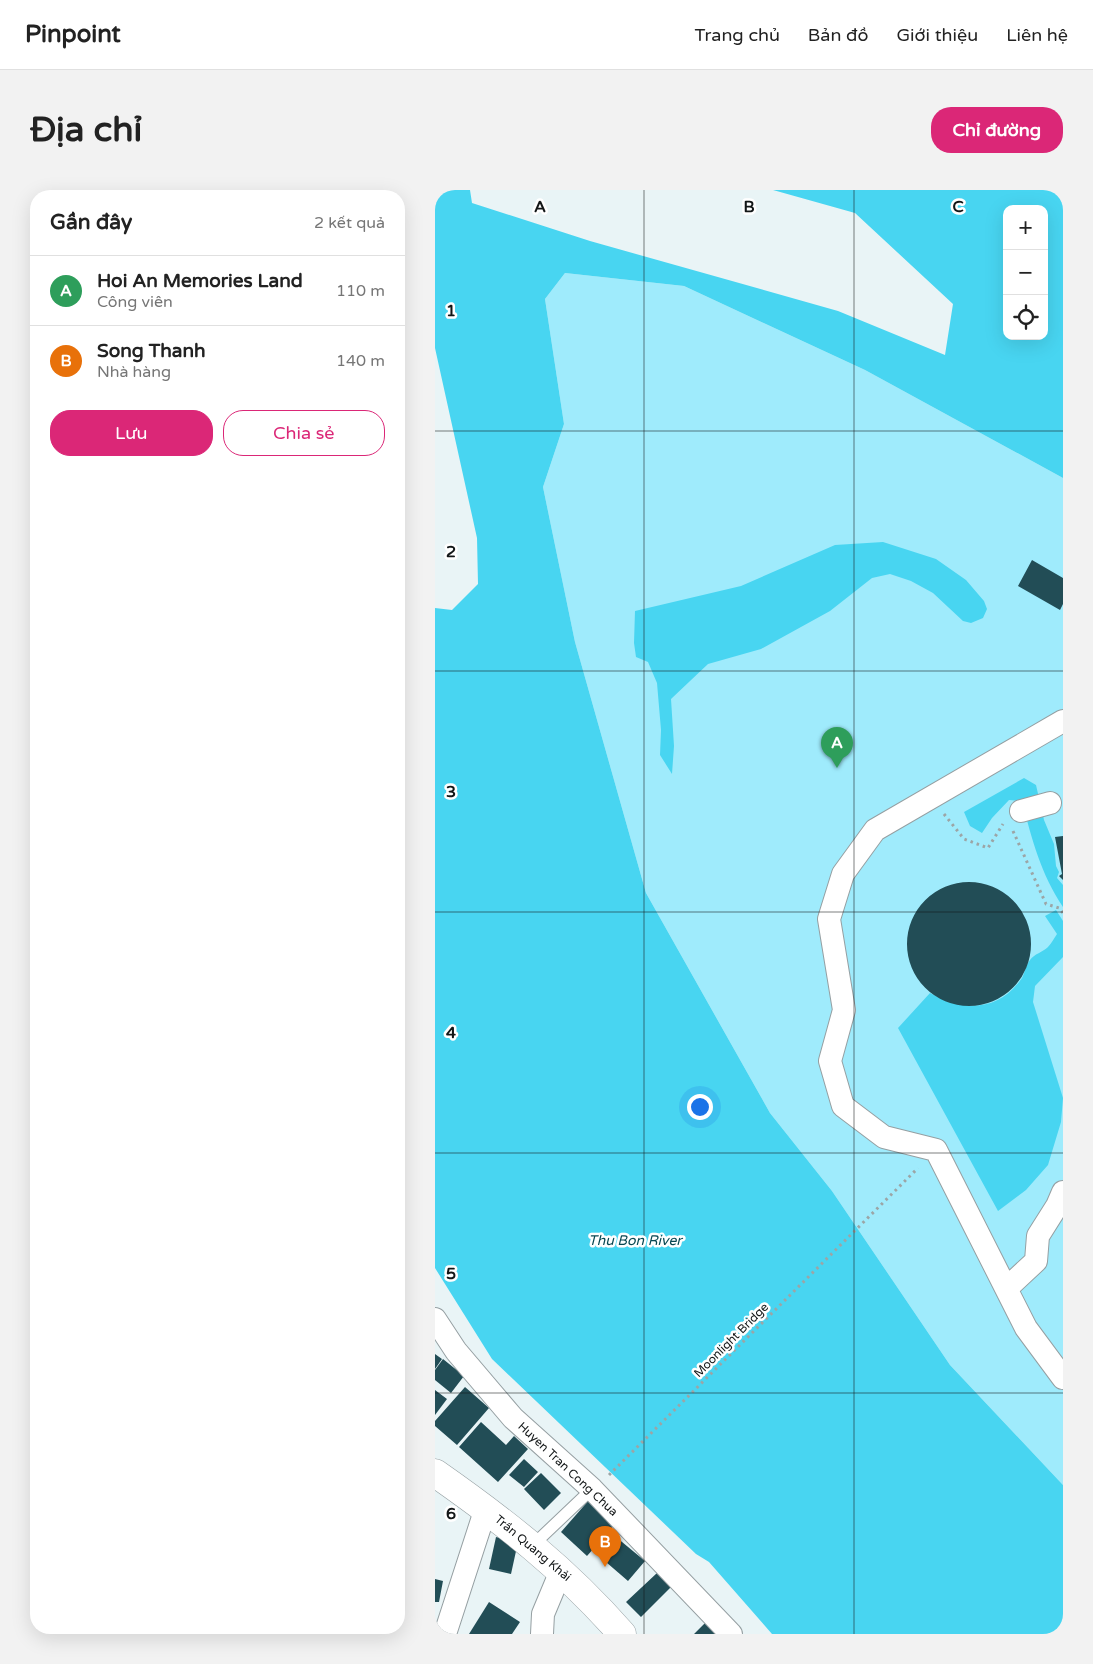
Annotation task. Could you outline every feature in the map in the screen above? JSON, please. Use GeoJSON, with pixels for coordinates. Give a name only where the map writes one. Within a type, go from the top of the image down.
{"type":"FeatureCollection","features":[{"type":"Feature","properties":{"kind":"street"},"geometry":{"type":"LineString","coordinates":[[1063,721],[875,830],[843,874],[829,919],[844,1010],[830,1061],[843,1106],[884,1137],[937,1150],[1026,1328],[1063,1378]]}},
{"type":"Feature","properties":{"kind":"street"},"geometry":{"type":"LineString","coordinates":[[1014,814],[1050,803]]}},
{"type":"Feature","properties":{"kind":"street"},"geometry":{"type":"LineString","coordinates":[[1007,1288],[1036,1261],[1038,1236],[1057,1206],[1063,1192]]}},
{"type":"Feature","properties":{"kind":"street","name":"Huyen Tran Cong Chua"},"geometry":{"type":"LineString","coordinates":[[435,1319],[456,1351],[513,1418],[599,1484],[731,1634]]}},
{"type":"Feature","properties":{"kind":"street","name":"Trần Quang Khải"},"geometry":{"type":"LineString","coordinates":[[435,1473],[486,1508],[533,1545],[589,1596],[622,1634]]}},
{"type":"Feature","properties":{"kind":"street"},"geometry":{"type":"LineString","coordinates":[[445,1634],[486,1508]]}},
{"type":"Feature","properties":{"kind":"street"},"geometry":{"type":"LineString","coordinates":[[542,1634],[545,1606],[561,1571]]}},
{"type":"Feature","properties":{"kind":"lane"},"geometry":{"type":"LineString","coordinates":[[533,1545],[599,1484]]}},
{"type":"Feature","properties":{"kind":"path"},"geometry":{"type":"LineString","coordinates":[[933,795],[945,816],[963,839],[988,848],[1014,814]]}},
{"type":"Feature","properties":{"kind":"path"},"geometry":{"type":"LineString","coordinates":[[1014,814],[1047,904],[1059,908],[1063,913]]}},
{"type":"Feature","properties":{"kind":"path","name":"Moonlight Bridge"},"geometry":{"type":"LineString","coordinates":[[599,1484],[868,1216],[937,1150]]}},
{"type":"Feature","properties":{"kind":"shaded area"},"geometry":{"type":"Polygon","coordinates":[[[565,273],[684,286],[865,370],[1063,478],[1063,1485],[950,1365],[832,1191],[770,1113],[646,893],[575,642],[543,487],[564,424],[545,299],[565,273]]]}},
{"type":"Feature","properties":{"kind":"water","name":"Thu Bon River"},"geometry":{"type":"Polygon","coordinates":[[[435,190],[470,190],[472,203],[590,241],[838,311],[945,355],[953,304],[855,213],[773,190],[1063,190],[1063,478],[865,370],[684,286],[565,273],[545,299],[564,424],[543,487],[575,642],[646,893],[770,1113],[832,1191],[950,1365],[1063,1485],[1063,1634],[772,1634],[709,1562],[696,1554],[492,1359],[435,1268],[435,608],[452,610],[478,584],[477,538],[435,348],[435,190]]]}},
{"type":"Feature","properties":{"kind":"water"},"geometry":{"type":"Polygon","coordinates":[[[883,542],[936,559],[966,580],[984,601],[987,609],[983,618],[971,623],[963,621],[933,593],[911,581],[890,574],[872,578],[830,611],[761,649],[708,664],[671,699],[674,746],[672,774],[660,755],[661,730],[657,683],[648,662],[636,657],[634,643],[635,611],[741,586],[835,545],[883,542]]]}},
{"type":"Feature","properties":{"kind":"water"},"geometry":{"type":"Polygon","coordinates":[[[1024,778],[1036,785],[1044,820],[1054,844],[1056,866],[1059,872],[1057,878],[1063,885],[1063,907],[1043,869],[1022,801],[1009,800],[992,818],[982,833],[970,826],[964,812],[1024,778]]]}},
{"type":"Feature","properties":{"kind":"water"},"geometry":{"type":"Polygon","coordinates":[[[1056,910],[1063,921],[1063,957],[1035,986],[1033,1002],[1063,1098],[1061,1122],[1048,1165],[1026,1190],[998,1211],[898,1028],[930,993],[942,999],[967,1005],[991,1003],[1002,998],[1022,978],[1027,964],[1032,958],[1051,944],[1057,934],[1045,916],[1056,910]]]}},
{"type":"Feature","properties":{"kind":"building"},"geometry":{"type":"Polygon","coordinates":[[[1032,560],[1063,578],[1063,604],[1060,610],[1018,586],[1032,560]]]}},
{"type":"Feature","properties":{"kind":"building"},"geometry":{"type":"Polygon","coordinates":[[[1063,836],[1063,880],[1059,876],[1062,874],[1055,837],[1063,836]]]}},
{"type":"Feature","properties":{"kind":"building"},"geometry":{"type":"Polygon","coordinates":[[[969,882],[993,887],[1013,900],[1026,920],[1031,944],[1026,968],[1013,988],[993,1001],[969,1006],[945,1001],[925,988],[912,968],[907,944],[912,920],[925,900],[945,887],[969,882]]]}},
{"type":"Feature","properties":{"kind":"building"},"geometry":{"type":"Polygon","coordinates":[[[435,1354],[442,1359],[435,1369],[435,1354]]]}},
{"type":"Feature","properties":{"kind":"building"},"geometry":{"type":"Polygon","coordinates":[[[443,1359],[464,1376],[451,1393],[435,1380],[435,1370],[443,1359]]]}},
{"type":"Feature","properties":{"kind":"building"},"geometry":{"type":"Polygon","coordinates":[[[465,1387],[489,1408],[457,1445],[435,1426],[435,1421],[465,1387]]]}},
{"type":"Feature","properties":{"kind":"building"},"geometry":{"type":"Polygon","coordinates":[[[435,1390],[447,1399],[435,1415],[435,1390]]]}},
{"type":"Feature","properties":{"kind":"building"},"geometry":{"type":"Polygon","coordinates":[[[481,1422],[506,1445],[514,1436],[528,1449],[498,1482],[459,1447],[481,1422]]]}},
{"type":"Feature","properties":{"kind":"building"},"geometry":{"type":"Polygon","coordinates":[[[524,1459],[538,1472],[524,1487],[509,1475],[524,1459]]]}},
{"type":"Feature","properties":{"kind":"building"},"geometry":{"type":"Polygon","coordinates":[[[541,1473],[561,1493],[544,1510],[524,1489],[541,1473]]]}},
{"type":"Feature","properties":{"kind":"building"},"geometry":{"type":"Polygon","coordinates":[[[589,1500],[616,1523],[587,1556],[561,1532],[589,1500]]]}},
{"type":"Feature","properties":{"kind":"building"},"geometry":{"type":"Polygon","coordinates":[[[496,1537],[518,1542],[511,1574],[489,1569],[496,1537]]]}},
{"type":"Feature","properties":{"kind":"building"},"geometry":{"type":"Polygon","coordinates":[[[616,1537],[645,1561],[628,1581],[599,1556],[616,1537]]]}},
{"type":"Feature","properties":{"kind":"building"},"geometry":{"type":"Polygon","coordinates":[[[657,1573],[671,1587],[641,1617],[626,1602],[657,1573]]]}},
{"type":"Feature","properties":{"kind":"building"},"geometry":{"type":"Polygon","coordinates":[[[435,1579],[443,1581],[439,1602],[435,1602],[435,1579]]]}},
{"type":"Feature","properties":{"kind":"building"},"geometry":{"type":"Polygon","coordinates":[[[489,1602],[520,1622],[512,1634],[469,1634],[489,1602]]]}},
{"type":"Feature","properties":{"kind":"building"},"geometry":{"type":"Polygon","coordinates":[[[707,1621],[716,1634],[694,1634],[707,1621]]]}},
{"type":"Feature","properties":{"kind":"place","name":"Hoi An Memories Land"},"geometry":{"type":"Point","coordinates":[837,768]}},
{"type":"Feature","properties":{"kind":"place","name":"Song Thanh"},"geometry":{"type":"Point","coordinates":[605,1567]}}]}
